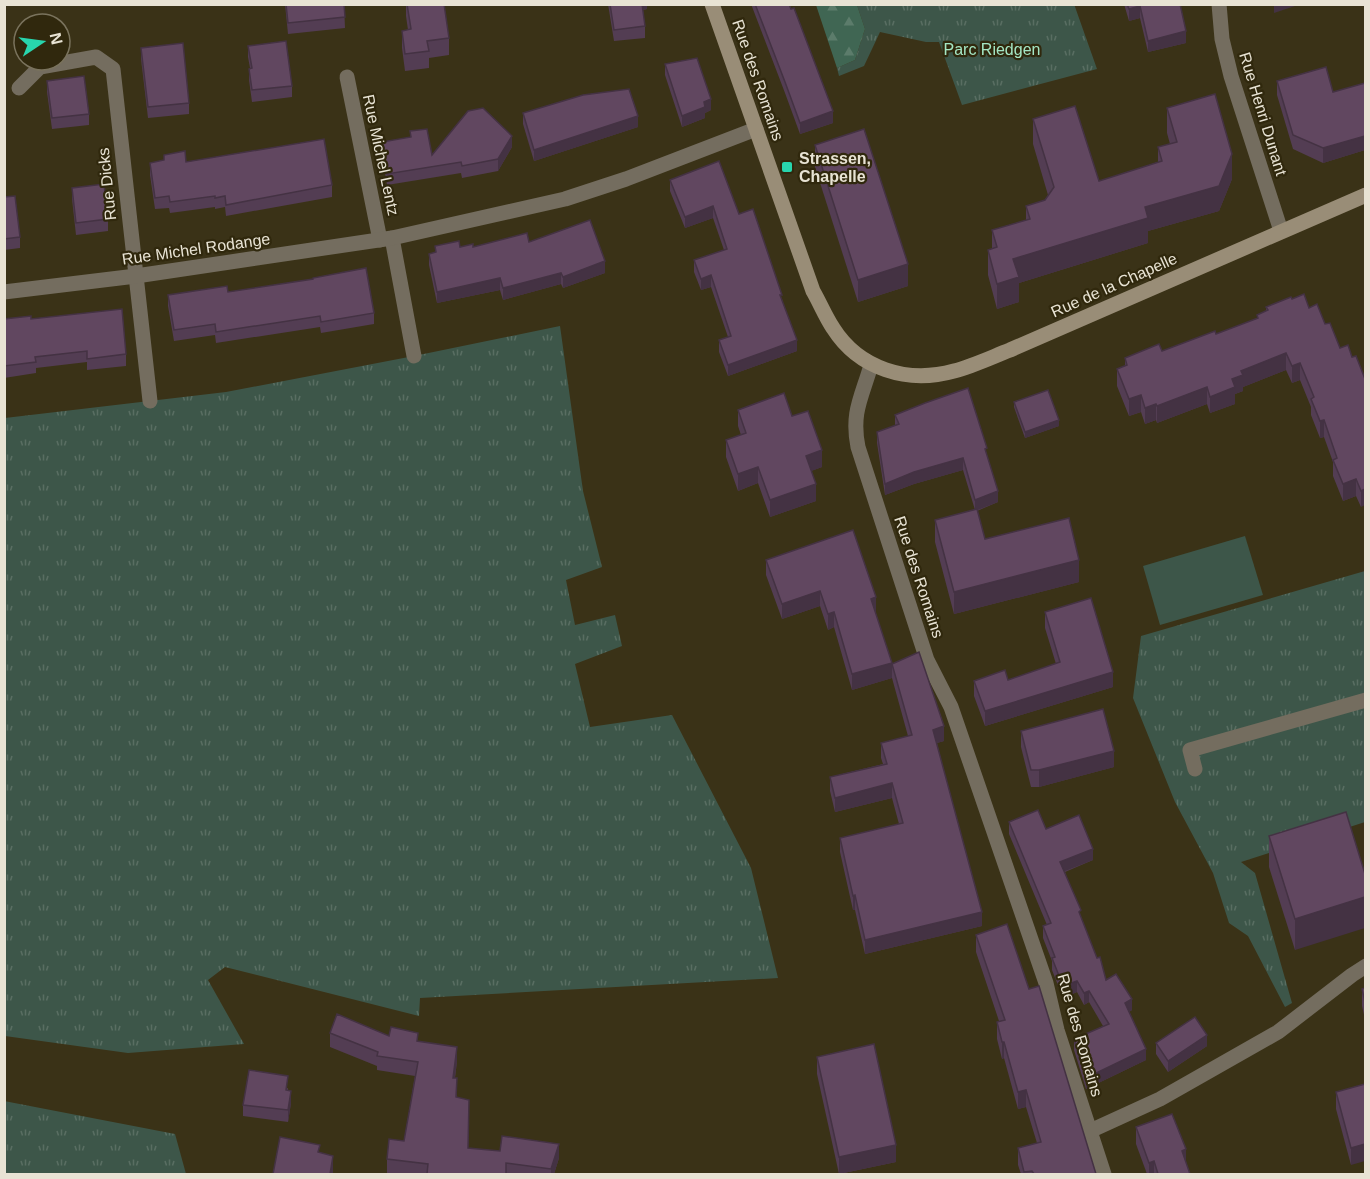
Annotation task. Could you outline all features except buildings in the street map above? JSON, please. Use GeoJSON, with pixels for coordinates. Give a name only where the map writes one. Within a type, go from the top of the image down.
{"type":"FeatureCollection","features":[{"type":"Feature","properties":{"kind":"main road","name":"Rue des Romains"},"geometry":{"type":"LineString","coordinates":[[712,4],[813,291],[833,328],[849,349],[871,365]]}},
{"type":"Feature","properties":{"kind":"main road","name":"Rue de la Chapelle"},"geometry":{"type":"LineString","coordinates":[[871,365],[907,375],[927,376],[954,371],[1010,350],[1365,195]]}},
{"type":"Feature","properties":{"kind":"street","name":"Rue Henri Dunant"},"geometry":{"type":"LineString","coordinates":[[1218,4],[1222,39],[1231,76],[1281,231]]}},
{"type":"Feature","properties":{"kind":"street","name":"Rue Dicks"},"geometry":{"type":"LineString","coordinates":[[20,88],[40,67],[96,57],[113,69],[150,401]]}},
{"type":"Feature","properties":{"kind":"street","name":"Rue Michel Lentz"},"geometry":{"type":"LineString","coordinates":[[346,77],[386,239]]}},
{"type":"Feature","properties":{"kind":"street","name":"Rue Michel Rodange"},"geometry":{"type":"LineString","coordinates":[[4,292],[136,276],[386,239],[565,199],[626,179],[756,129]]}},
{"type":"Feature","properties":{"kind":"street"},"geometry":{"type":"LineString","coordinates":[[386,239],[414,356]]}},
{"type":"Feature","properties":{"kind":"street","name":"Rue des Romains"},"geometry":{"type":"LineString","coordinates":[[871,365],[855,418],[858,447],[927,660],[951,707],[1046,983],[1057,1029],[1104,1174]]}},
{"type":"Feature","properties":{"kind":"street"},"geometry":{"type":"LineString","coordinates":[[1195,769],[1190,750],[1365,700]]}},
{"type":"Feature","properties":{"kind":"street"},"geometry":{"type":"LineString","coordinates":[[1090,1131],[1160,1100],[1278,1032],[1365,966]]}},
{"type":"Feature","properties":{"kind":"green space","name":"Parc Riedgen"},"geometry":{"type":"Polygon","coordinates":[[[1074,4],[1097,69],[962,105],[939,42],[926,42],[880,32],[864,66],[839,76],[837,68],[855,60],[865,29],[857,5],[1074,4]]]}},
{"type":"Feature","properties":{"kind":"green space"},"geometry":{"type":"Polygon","coordinates":[[[816,5],[857,5],[865,29],[855,60],[837,68],[816,5]]]}},
{"type":"Feature","properties":{"kind":"green space"},"geometry":{"type":"Polygon","coordinates":[[[560,326],[583,491],[602,567],[566,580],[575,625],[615,615],[622,646],[575,664],[590,727],[672,715],[751,868],[778,978],[420,998],[419,1016],[225,967],[208,980],[244,1044],[128,1053],[5,1036],[5,418],[226,392],[560,326]]]}},
{"type":"Feature","properties":{"kind":"green space"},"geometry":{"type":"Polygon","coordinates":[[[1245,536],[1263,595],[1160,625],[1143,566],[1245,536]]]}},
{"type":"Feature","properties":{"kind":"green space"},"geometry":{"type":"Polygon","coordinates":[[[1365,571],[1365,822],[1241,862],[1255,873],[1292,1003],[1285,1007],[1248,936],[1229,923],[1213,873],[1175,802],[1133,698],[1141,636],[1365,571]]]}},
{"type":"Feature","properties":{"kind":"green space"},"geometry":{"type":"Polygon","coordinates":[[[4,1101],[175,1134],[186,1174],[5,1174],[4,1101]]]}},
{"type":"Feature","properties":{"kind":"place","name":"Strassen, Chapelle"},"geometry":{"type":"Point","coordinates":[787,167]}}]}
